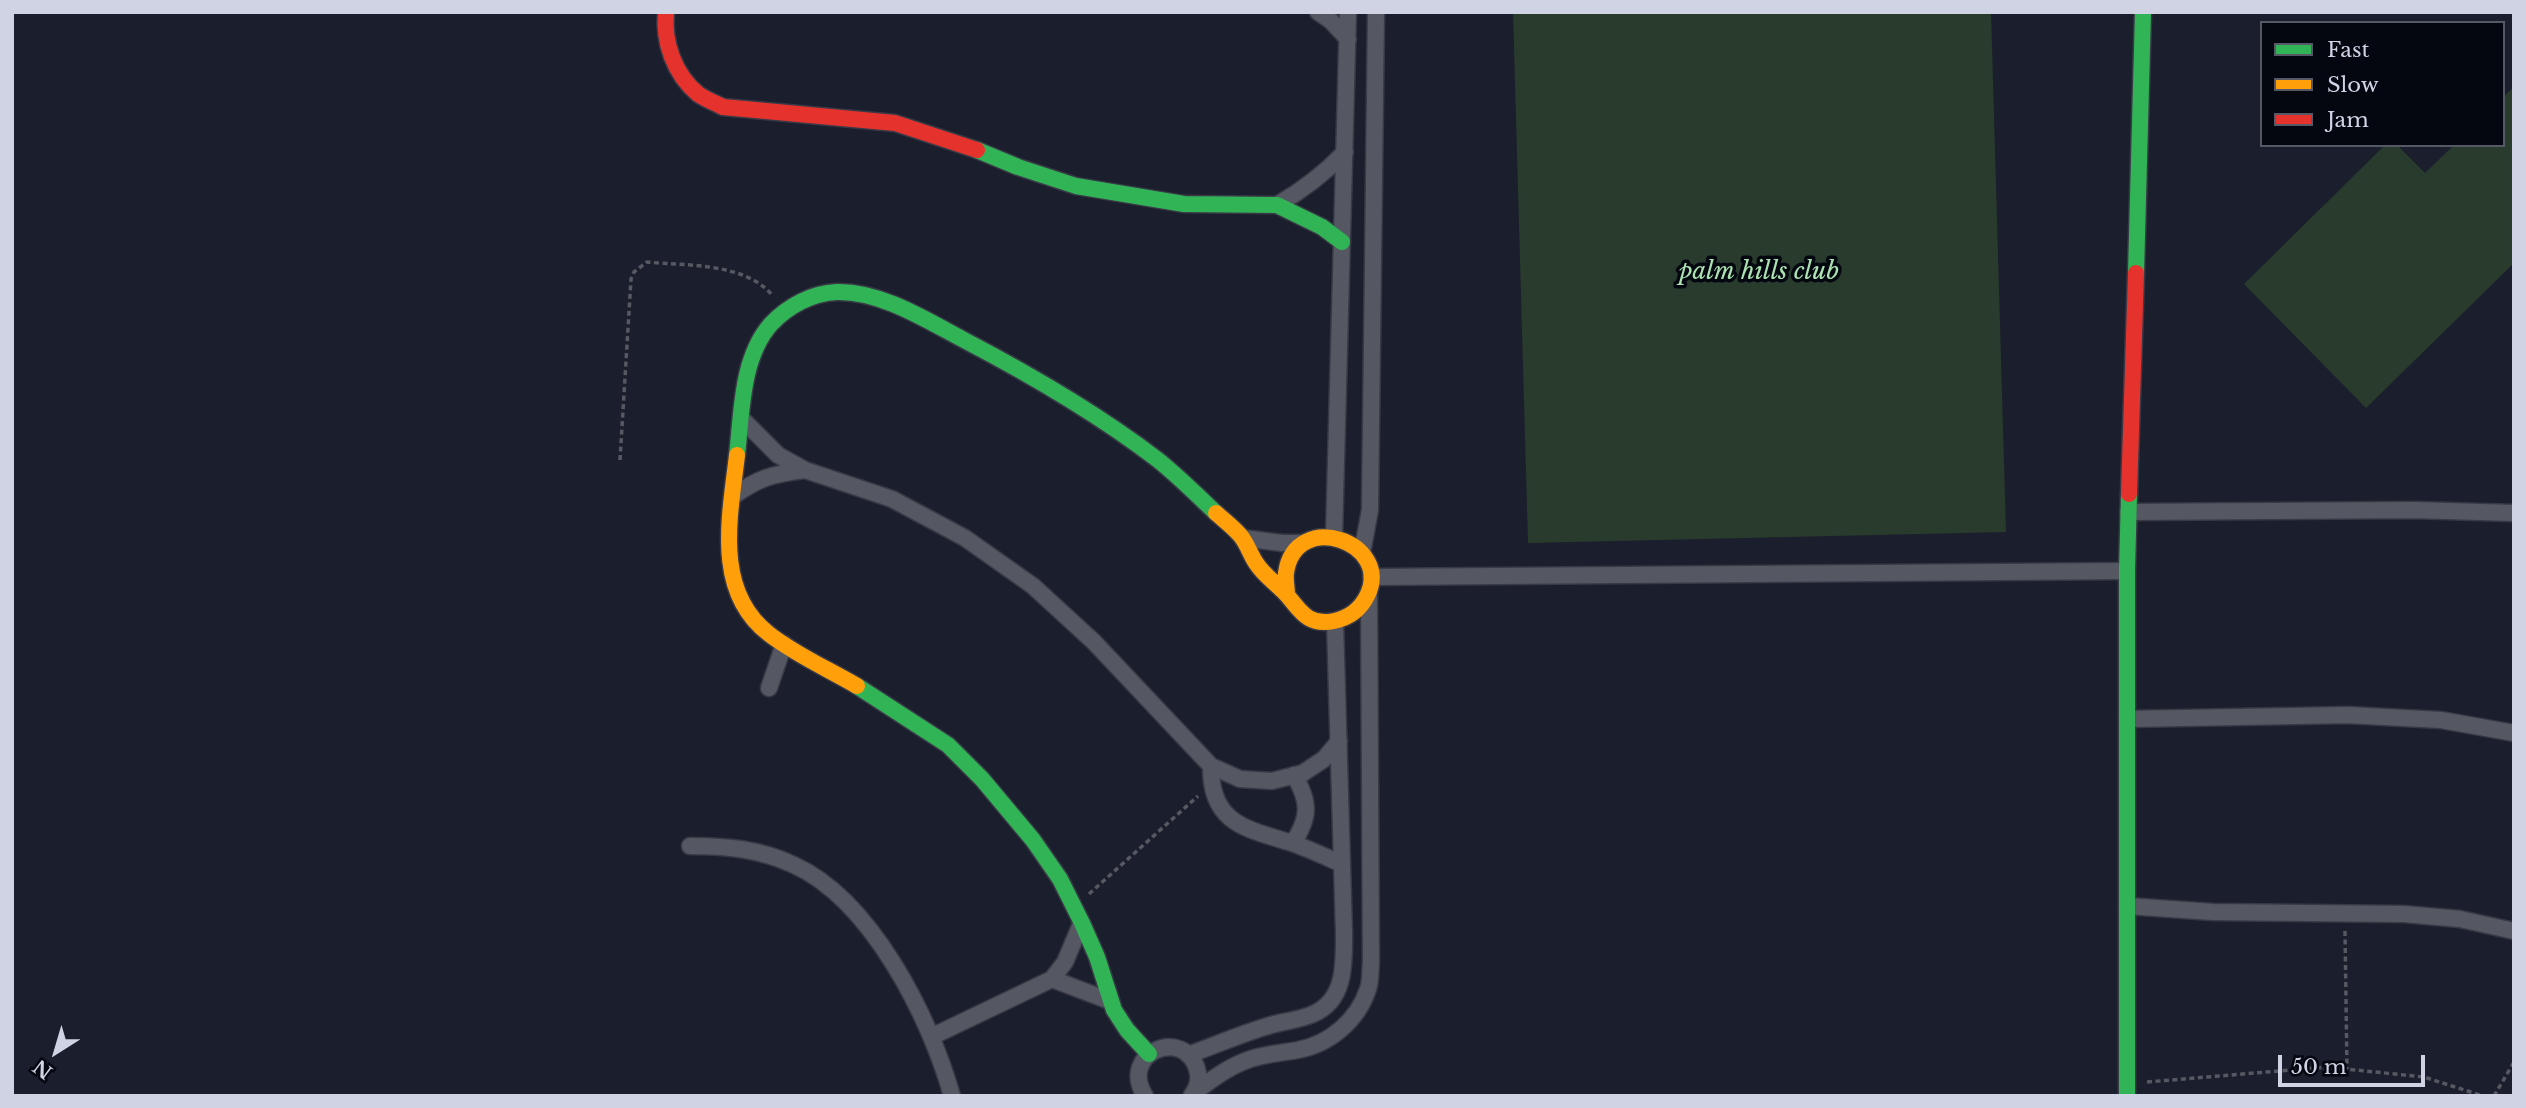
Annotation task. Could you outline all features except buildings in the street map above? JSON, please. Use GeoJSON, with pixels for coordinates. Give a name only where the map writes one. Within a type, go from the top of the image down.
{"type":"FeatureCollection","features":[{"type":"Feature","properties":{"kind":"street"},"geometry":{"type":"LineString","coordinates":[[666,12],[668,49],[680,74],[698,94],[723,107],[895,123],[962,144],[1018,167],[1076,186],[1184,204],[1277,205],[1322,227],[1342,242]]}},
{"type":"Feature","properties":{"kind":"street"},"geometry":{"type":"LineString","coordinates":[[1318,12],[1348,39]]}},
{"type":"Feature","properties":{"kind":"street"},"geometry":{"type":"LineString","coordinates":[[1334,537],[1348,12]]}},
{"type":"Feature","properties":{"kind":"street"},"geometry":{"type":"LineString","coordinates":[[1362,553],[1370,510],[1376,12]]}},
{"type":"Feature","properties":{"kind":"street"},"geometry":{"type":"LineString","coordinates":[[2127,1090],[2127,571],[2143,12]]}},
{"type":"Feature","properties":{"kind":"street"},"geometry":{"type":"LineString","coordinates":[[1277,205],[1302,191],[1325,173],[1345,152]]}},
{"type":"Feature","properties":{"kind":"street"},"geometry":{"type":"LineString","coordinates":[[1149,1054],[1133,1039],[1110,1001],[1104,974],[1094,949],[1074,907],[1040,849],[996,794],[947,743],[891,705],[784,644],[765,631],[749,614],[738,594],[732,572],[732,497],[741,418],[755,349],[770,324],[792,305],[819,295],[848,292],[923,318],[1023,370],[1120,433],[1173,472],[1242,538],[1261,570],[1287,595]]}},
{"type":"Feature","properties":{"kind":"street"},"geometry":{"type":"LineString","coordinates":[[741,418],[778,455],[804,470],[892,499],[965,538],[1033,586],[1094,642],[1211,766],[1240,779],[1272,781],[1303,773],[1324,759],[1339,741]]}},
{"type":"Feature","properties":{"kind":"street"},"geometry":{"type":"LineString","coordinates":[[732,497],[753,481],[804,470]]}},
{"type":"Feature","properties":{"kind":"street"},"geometry":{"type":"LineString","coordinates":[[2128,512],[2413,510],[2514,513]]}},
{"type":"Feature","properties":{"kind":"street"},"geometry":{"type":"LineString","coordinates":[[1193,1094],[1220,1073],[1247,1060],[1301,1050],[1322,1042],[1340,1030],[1358,1012],[1369,988],[1371,576],[1368,564],[1362,553],[1349,542],[1334,537],[1318,537],[1303,543],[1282,544],[1242,538]]}},
{"type":"Feature","properties":{"kind":"street"},"geometry":{"type":"LineString","coordinates":[[1303,543],[1292,553],[1286,566],[1284,581],[1294,608],[1306,617],[1320,622],[1335,622],[1350,617],[1362,607],[1369,593]]}},
{"type":"Feature","properties":{"kind":"street"},"geometry":{"type":"LineString","coordinates":[[1371,576],[2127,571]]}},
{"type":"Feature","properties":{"kind":"street"},"geometry":{"type":"LineString","coordinates":[[1188,1055],[1272,1024],[1315,1013],[1331,1001],[1341,984],[1344,965],[1335,622]]}},
{"type":"Feature","properties":{"kind":"street"},"geometry":{"type":"LineString","coordinates":[[769,688],[784,644]]}},
{"type":"Feature","properties":{"kind":"street"},"geometry":{"type":"LineString","coordinates":[[2127,719],[2348,715],[2441,720],[2514,733]]}},
{"type":"Feature","properties":{"kind":"street"},"geometry":{"type":"LineString","coordinates":[[1211,766],[1211,784],[1216,801],[1226,815],[1240,826],[1293,843],[1342,864]]}},
{"type":"Feature","properties":{"kind":"street"},"geometry":{"type":"LineString","coordinates":[[1293,843],[1303,828],[1307,810],[1304,791],[1294,775]]}},
{"type":"Feature","properties":{"kind":"street"},"geometry":{"type":"LineString","coordinates":[[690,846],[726,846],[762,852],[796,866],[826,885],[858,914],[907,986],[933,1036],[952,1096]]}},
{"type":"Feature","properties":{"kind":"street"},"geometry":{"type":"LineString","coordinates":[[2127,906],[2213,912],[2344,913],[2460,919],[2514,931]]}},
{"type":"Feature","properties":{"kind":"street"},"geometry":{"type":"LineString","coordinates":[[933,1036],[1052,979],[1065,962],[1081,924]]}},
{"type":"Feature","properties":{"kind":"street"},"geometry":{"type":"LineString","coordinates":[[1052,979],[1110,1001]]}},
{"type":"Feature","properties":{"kind":"street"},"geometry":{"type":"LineString","coordinates":[[1144,1095],[1140,1087],[1139,1069],[1149,1054],[1164,1047],[1181,1050],[1188,1055],[1198,1072],[1193,1094]]}},
{"type":"Feature","properties":{"kind":"path"},"geometry":{"type":"LineString","coordinates":[[621,460],[631,279],[640,266],[647,262],[720,270],[746,276],[769,290],[786,311]]}},
{"type":"Feature","properties":{"kind":"path"},"geometry":{"type":"LineString","coordinates":[[1074,907],[1211,784]]}},
{"type":"Feature","properties":{"kind":"path"},"geometry":{"type":"LineString","coordinates":[[2344,913],[2347,1069]]}},
{"type":"Feature","properties":{"kind":"path"},"geometry":{"type":"LineString","coordinates":[[2494,1096],[2514,1062]]}},
{"type":"Feature","properties":{"kind":"path"},"geometry":{"type":"LineString","coordinates":[[2127,1090],[2286,1069],[2327,1067],[2424,1077],[2483,1096]]}},
{"type":"Feature","properties":{"kind":"green space","name":"palm hills club"},"geometry":{"type":"Polygon","coordinates":[[[1513,12],[1991,12],[2006,532],[1528,543],[1513,12]]]}},
{"type":"Feature","properties":{"kind":"green space"},"geometry":{"type":"Polygon","coordinates":[[[2514,87],[2514,263],[2366,408],[2244,284],[2383,147],[2399,147],[2425,173],[2452,147],[2505,147],[2505,95],[2514,87]]]}},
{"type":"Feature","properties":{"kind":"traffic: fast"},"geometry":{"type":"LineString","coordinates":[[2136,273],[2143,12]]}},
{"type":"Feature","properties":{"kind":"traffic: fast"},"geometry":{"type":"LineString","coordinates":[[977,150],[1076,186],[1184,204],[1277,205],[1322,227],[1342,242]]}},
{"type":"Feature","properties":{"kind":"traffic: fast"},"geometry":{"type":"LineString","coordinates":[[737,455],[748,369],[761,338],[771,324],[793,306],[819,295],[854,293],[887,301],[919,316],[1064,396],[1158,460],[1216,513]]}},
{"type":"Feature","properties":{"kind":"traffic: fast"},"geometry":{"type":"LineString","coordinates":[[2127,1096],[2129,494]]}},
{"type":"Feature","properties":{"kind":"traffic: fast"},"geometry":{"type":"LineString","coordinates":[[857,686],[948,745],[982,779],[1033,840],[1060,879],[1082,923],[1097,957],[1114,1010],[1127,1030],[1149,1054]]}},
{"type":"Feature","properties":{"kind":"traffic: slow"},"geometry":{"type":"LineString","coordinates":[[737,455],[729,551],[732,575],[739,596],[751,616],[779,642],[857,686]]}},
{"type":"Feature","properties":{"kind":"traffic: slow"},"geometry":{"type":"LineString","coordinates":[[1216,513],[1245,541],[1262,571],[1303,614],[1316,621],[1339,620],[1353,613],[1361,605],[1367,596],[1372,577],[1367,560],[1356,548],[1340,540],[1323,537],[1306,542],[1293,553],[1286,573],[1287,595]]}},
{"type":"Feature","properties":{"kind":"traffic: jam"},"geometry":{"type":"LineString","coordinates":[[666,12],[668,46],[682,77],[698,94],[723,107],[895,123],[977,150]]}},
{"type":"Feature","properties":{"kind":"traffic: jam"},"geometry":{"type":"LineString","coordinates":[[2129,494],[2136,273]]}}]}
